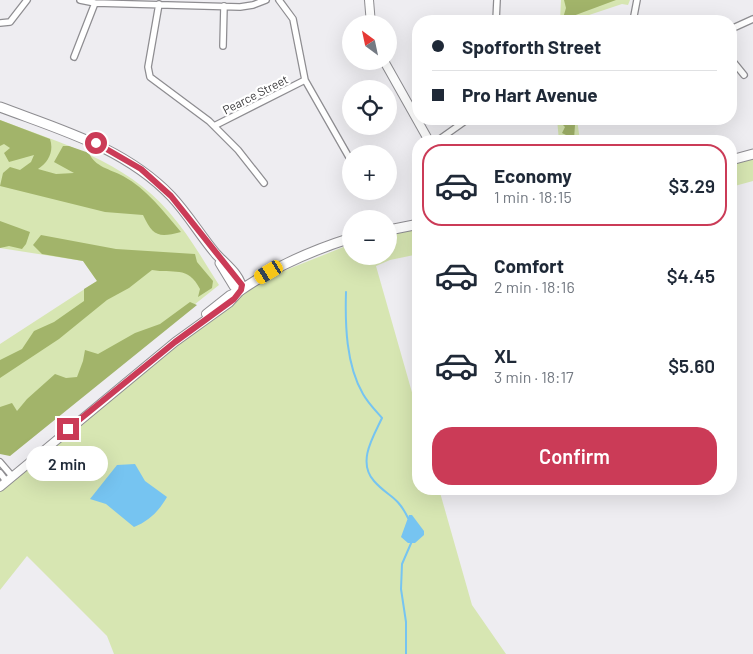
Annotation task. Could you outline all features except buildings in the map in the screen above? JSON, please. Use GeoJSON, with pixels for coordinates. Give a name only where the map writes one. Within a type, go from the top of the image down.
{"type":"FeatureCollection","features":[{"type":"Feature","properties":{"kind":"main road"},"geometry":{"type":"LineString","coordinates":[[0,107],[87,139],[141,169],[185,211],[215,253],[228,278],[234,286],[241,290],[269,272],[342,242]]}},
{"type":"Feature","properties":{"kind":"main road"},"geometry":{"type":"LineString","coordinates":[[737,158],[753,154]]}},
{"type":"Feature","properties":{"kind":"main road"},"geometry":{"type":"LineString","coordinates":[[397,228],[412,225]]}},
{"type":"Feature","properties":{"kind":"street"},"geometry":{"type":"LineString","coordinates":[[0,23],[10,22],[27,0]]}},
{"type":"Feature","properties":{"kind":"street"},"geometry":{"type":"LineString","coordinates":[[80,0],[95,3],[224,6],[253,5],[266,0]]}},
{"type":"Feature","properties":{"kind":"street"},"geometry":{"type":"LineString","coordinates":[[279,0],[293,19],[305,80],[342,145]]}},
{"type":"Feature","properties":{"kind":"street"},"geometry":{"type":"LineString","coordinates":[[369,0],[370,15]]}},
{"type":"Feature","properties":{"kind":"street"},"geometry":{"type":"LineString","coordinates":[[496,15],[497,0]]}},
{"type":"Feature","properties":{"kind":"street"},"geometry":{"type":"LineString","coordinates":[[634,15],[637,0]]}},
{"type":"Feature","properties":{"kind":"street"},"geometry":{"type":"LineString","coordinates":[[74,57],[95,3]]}},
{"type":"Feature","properties":{"kind":"street"},"geometry":{"type":"LineString","coordinates":[[159,4],[148,67],[150,78],[192,107],[214,126],[238,150],[264,183]]}},
{"type":"Feature","properties":{"kind":"street"},"geometry":{"type":"LineString","coordinates":[[223,46],[224,6]]}},
{"type":"Feature","properties":{"kind":"street"},"geometry":{"type":"LineString","coordinates":[[737,27],[753,19]]}},
{"type":"Feature","properties":{"kind":"street"},"geometry":{"type":"LineString","coordinates":[[737,66],[744,74]]}},
{"type":"Feature","properties":{"kind":"street"},"geometry":{"type":"LineString","coordinates":[[389,70],[412,111]]}},
{"type":"Feature","properties":{"kind":"street","name":"Pearce Street"},"geometry":{"type":"LineString","coordinates":[[214,126],[305,80]]}},
{"type":"Feature","properties":{"kind":"street"},"geometry":{"type":"LineString","coordinates":[[445,135],[460,125]]}},
{"type":"Feature","properties":{"kind":"street"},"geometry":{"type":"LineString","coordinates":[[0,487],[192,329],[222,308],[241,290]]}},
{"type":"Feature","properties":{"kind":"street"},"geometry":{"type":"LineString","coordinates":[[0,462],[9,478]]}},
{"type":"Feature","properties":{"kind":"street"},"geometry":{"type":"LineString","coordinates":[[0,473],[9,478]]}},
{"type":"Feature","properties":{"kind":"green space"},"geometry":{"type":"Polygon","coordinates":[[[561,0],[630,0],[628,5],[622,4],[589,15],[560,15],[561,0]]]}},
{"type":"Feature","properties":{"kind":"green space"},"geometry":{"type":"Polygon","coordinates":[[[564,0],[616,0],[576,15],[564,15],[566,8],[564,0]]]}},
{"type":"Feature","properties":{"kind":"green space"},"geometry":{"type":"Polygon","coordinates":[[[0,120],[69,146],[133,179],[152,194],[169,212],[196,248],[219,285],[6,455],[0,452],[0,344],[97,281],[83,261],[0,248],[0,120]]]}},
{"type":"Feature","properties":{"kind":"green space"},"geometry":{"type":"Polygon","coordinates":[[[0,120],[50,139],[50,156],[38,169],[56,174],[74,173],[54,162],[63,146],[69,146],[89,153],[99,165],[123,176],[140,187],[181,232],[167,235],[157,234],[143,215],[105,212],[0,186],[3,173],[10,167],[20,170],[31,162],[34,155],[9,162],[4,153],[10,148],[4,144],[0,146],[0,120]]]}},
{"type":"Feature","properties":{"kind":"green space"},"geometry":{"type":"Polygon","coordinates":[[[558,125],[578,125],[579,135],[558,135],[558,125]]]}},
{"type":"Feature","properties":{"kind":"green space"},"geometry":{"type":"Polygon","coordinates":[[[563,125],[575,125],[574,135],[562,133],[565,127],[563,125]]]}},
{"type":"Feature","properties":{"kind":"green space"},"geometry":{"type":"Polygon","coordinates":[[[753,154],[753,181],[737,185],[737,158],[753,154]]]}},
{"type":"Feature","properties":{"kind":"green space"},"geometry":{"type":"Polygon","coordinates":[[[0,221],[30,232],[22,249],[9,246],[0,248],[0,221]]]}},
{"type":"Feature","properties":{"kind":"green space"},"geometry":{"type":"Polygon","coordinates":[[[412,228],[412,255],[397,259],[397,231],[412,228]]]}},
{"type":"Feature","properties":{"kind":"green space"},"geometry":{"type":"Polygon","coordinates":[[[41,235],[116,249],[195,254],[197,262],[213,281],[212,288],[198,297],[200,289],[195,281],[185,273],[152,270],[129,288],[107,300],[59,339],[0,378],[0,360],[22,349],[34,331],[54,322],[84,301],[84,289],[97,281],[83,261],[42,254],[33,245],[41,235]]]}},
{"type":"Feature","properties":{"kind":"green space"},"geometry":{"type":"Polygon","coordinates":[[[342,248],[342,265],[378,265],[376,266],[412,392],[412,495],[441,495],[472,605],[506,654],[114,654],[107,636],[27,556],[0,590],[0,487],[249,289],[281,272],[342,248]]]}},
{"type":"Feature","properties":{"kind":"green space"},"geometry":{"type":"Polygon","coordinates":[[[190,302],[197,305],[10,456],[0,454],[0,407],[12,403],[17,411],[27,399],[55,374],[66,378],[77,377],[85,350],[98,354],[135,333],[160,324],[190,302]]]}},
{"type":"Feature","properties":{"kind":"water"},"geometry":{"type":"Polygon","coordinates":[[[135,464],[145,481],[167,497],[153,515],[134,527],[106,504],[90,499],[117,465],[135,464]]]}},
{"type":"Feature","properties":{"kind":"water"},"geometry":{"type":"Polygon","coordinates":[[[409,515],[412,515],[424,531],[424,535],[415,543],[408,543],[401,537],[409,515]]]}},
{"type":"Feature","properties":{"kind":"waterway"},"geometry":{"type":"LineString","coordinates":[[346,292],[346,331],[353,370],[357,383],[365,397],[382,418],[368,450],[367,466],[369,474],[379,486],[396,500],[408,518]]}},
{"type":"Feature","properties":{"kind":"waterway"},"geometry":{"type":"LineString","coordinates":[[406,654],[406,622],[401,589],[402,564],[412,541]]}},
{"type":"Feature","properties":{"kind":"route"},"geometry":{"type":"LineString","coordinates":[[68,429],[175,342],[234,299],[241,290],[242,285],[215,253],[185,211],[158,183],[141,169],[96,143]]}}]}
